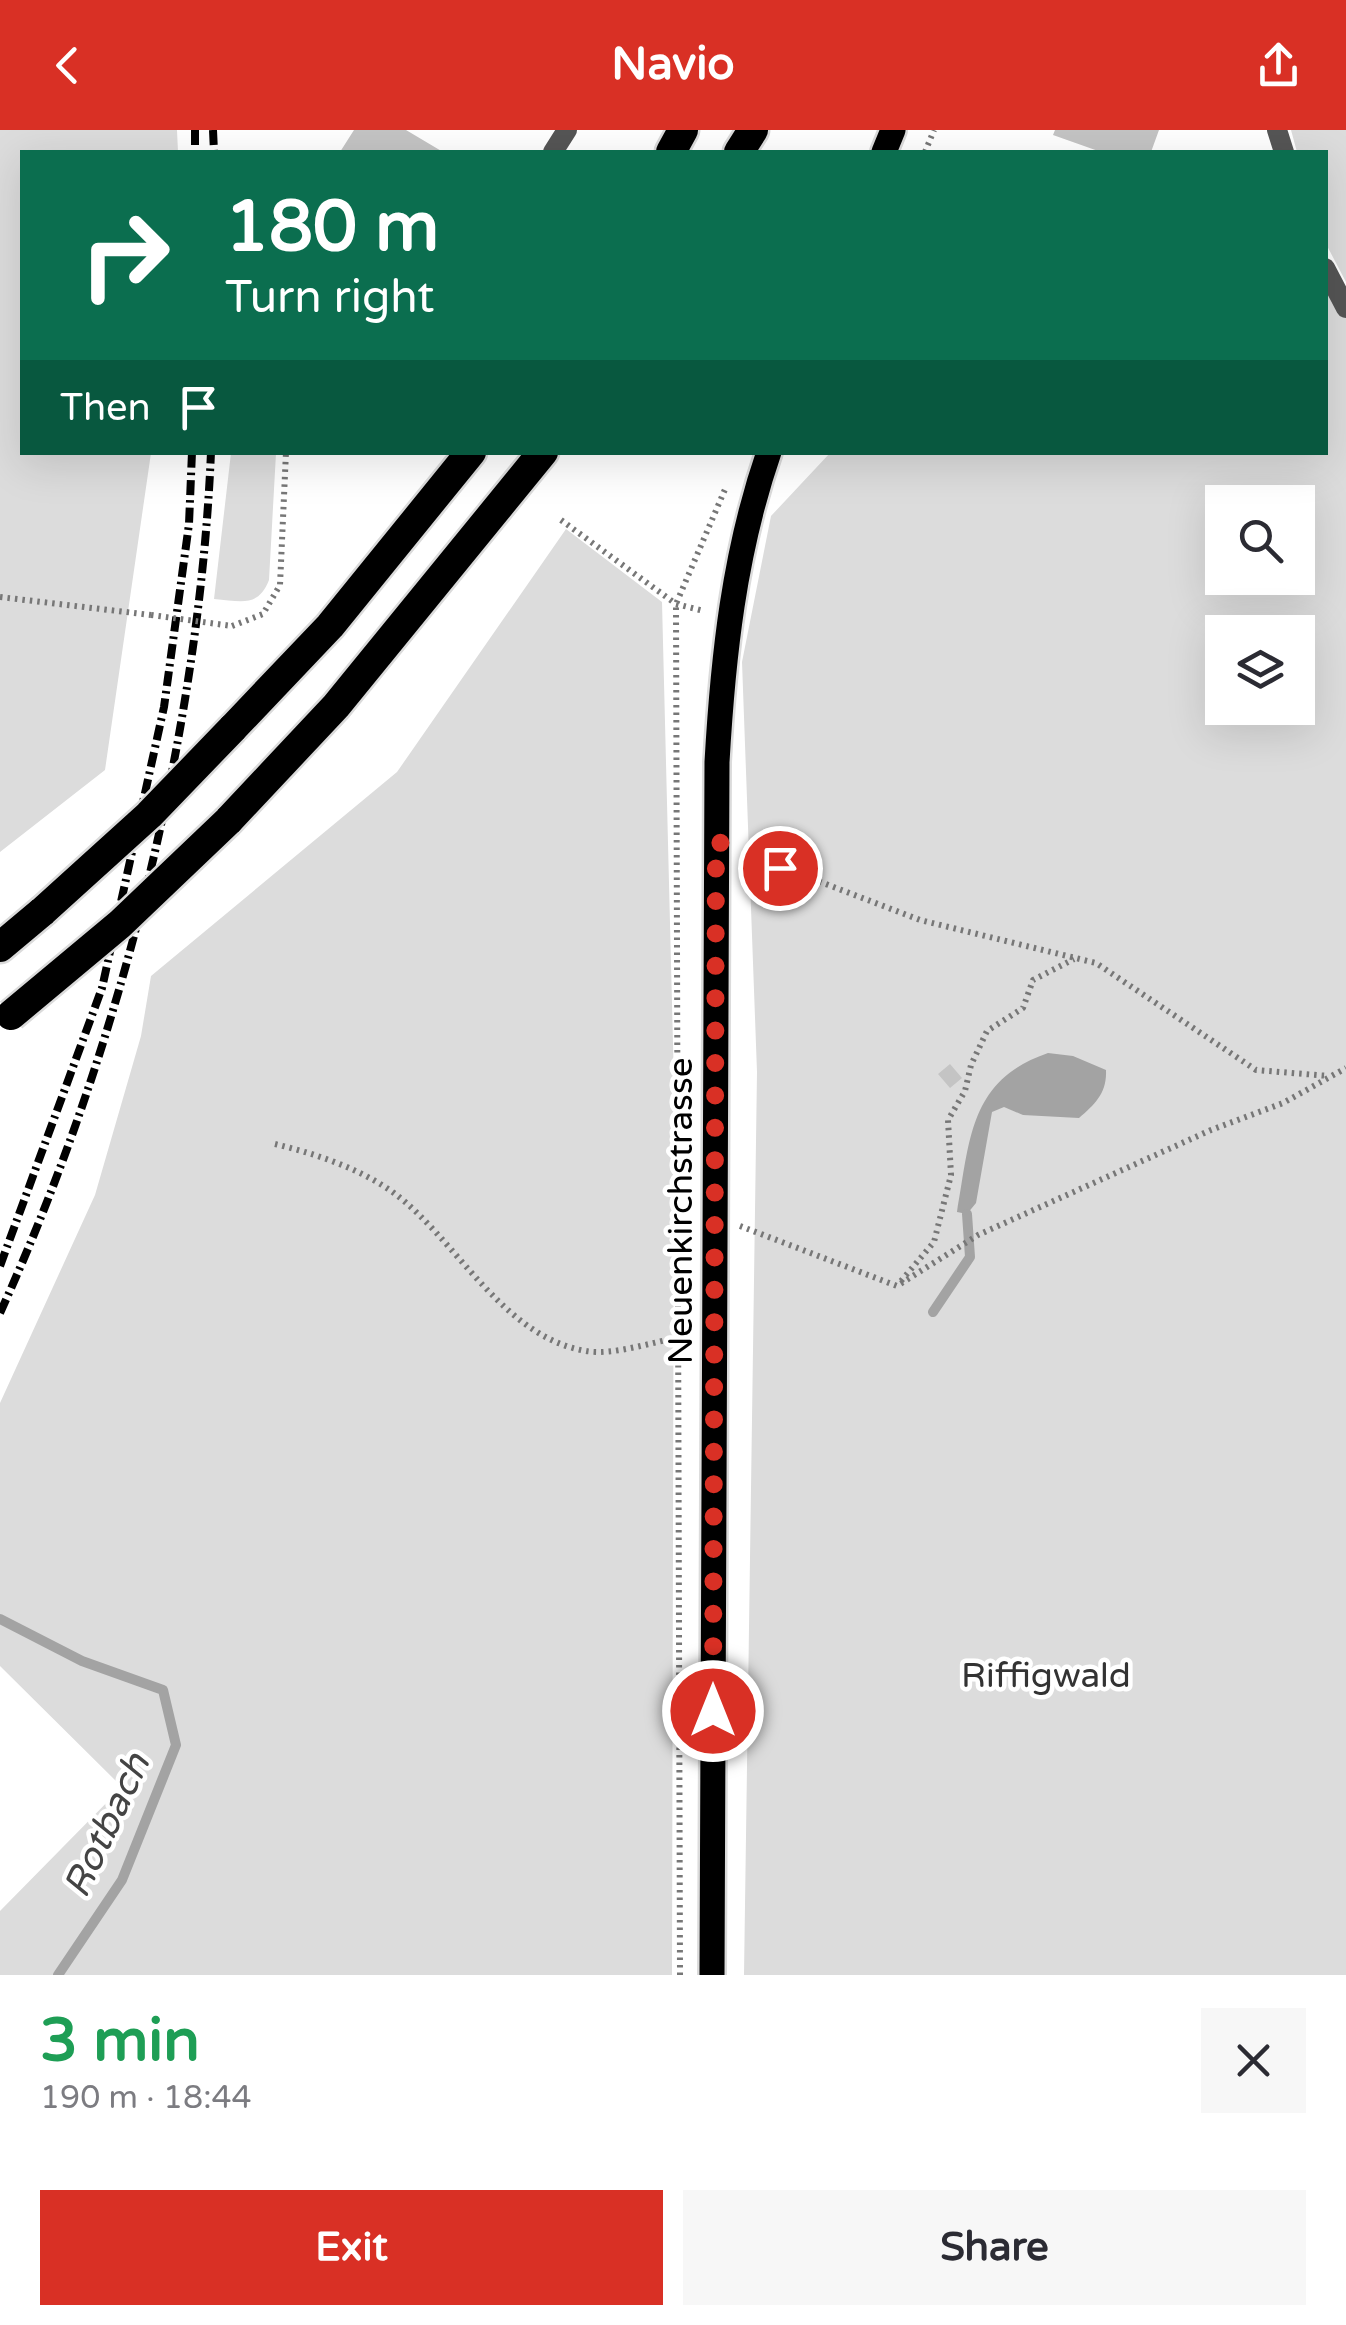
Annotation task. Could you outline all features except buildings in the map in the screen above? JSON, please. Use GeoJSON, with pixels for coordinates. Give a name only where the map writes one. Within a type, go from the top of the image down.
{"type":"FeatureCollection","features":[{"type":"Feature","properties":{"kind":"highway"},"geometry":{"type":"LineString","coordinates":[[0,947],[149,816],[232,729],[330,626],[469,455]]}},
{"type":"Feature","properties":{"kind":"highway"},"geometry":{"type":"LineString","coordinates":[[6,1020],[120,924],[228,821],[360,678],[541,455]]}},
{"type":"Feature","properties":{"kind":"main road","name":"Neuenkirchstrasse"},"geometry":{"type":"LineString","coordinates":[[712,1975],[716,841],[720,708],[729,617],[748,523],[768,455]]}},
{"type":"Feature","properties":{"kind":"street"},"geometry":{"type":"LineString","coordinates":[[1328,274],[1346,308]]}},
{"type":"Feature","properties":{"kind":"path"},"geometry":{"type":"LineString","coordinates":[[0,597],[232,626],[263,614],[280,585],[286,455]]}},
{"type":"Feature","properties":{"kind":"path"},"geometry":{"type":"LineString","coordinates":[[680,1975],[676,604],[733,470]]}},
{"type":"Feature","properties":{"kind":"path"},"geometry":{"type":"LineString","coordinates":[[561,520],[676,604]]}},
{"type":"Feature","properties":{"kind":"path"},"geometry":{"type":"LineString","coordinates":[[677,824],[920,920],[1096,963],[1256,1070],[1331,1076]]}},
{"type":"Feature","properties":{"kind":"path"},"geometry":{"type":"LineString","coordinates":[[896,1286],[934,1242],[952,1175],[948,1120],[965,1091],[987,1031],[1022,1008],[1034,980],[1075,958]]}},
{"type":"Feature","properties":{"kind":"path"},"geometry":{"type":"LineString","coordinates":[[896,1286],[978,1235],[1210,1130],[1283,1102],[1346,1068]]}},
{"type":"Feature","properties":{"kind":"path"},"geometry":{"type":"LineString","coordinates":[[275,1144],[322,1155],[394,1194],[501,1301],[548,1339],[588,1352],[714,1334]]}},
{"type":"Feature","properties":{"kind":"path"},"geometry":{"type":"LineString","coordinates":[[714,1216],[896,1286]]}},
{"type":"Feature","properties":{"kind":"green space"},"geometry":{"type":"Polygon","coordinates":[[[0,130],[177,130],[178,150],[20,150],[20,455],[151,455],[105,770],[0,852],[0,130]]]}},
{"type":"Feature","properties":{"kind":"green space"},"geometry":{"type":"Polygon","coordinates":[[[1291,130],[1346,130],[1346,282],[1328,248],[1328,150],[1296,150],[1291,130]]]}},
{"type":"Feature","properties":{"kind":"green space","name":"Riffigwald"},"geometry":{"type":"Polygon","coordinates":[[[1328,282],[1346,317],[1346,1975],[744,1975],[757,1072],[742,662],[771,516],[828,455],[1328,455],[1328,282]]]}},
{"type":"Feature","properties":{"kind":"green space"},"geometry":{"type":"Polygon","coordinates":[[[231,455],[276,455],[269,580],[254,599],[214,599],[231,455]]]}},
{"type":"Feature","properties":{"kind":"green space"},"geometry":{"type":"Polygon","coordinates":[[[566,529],[662,602],[674,1084],[672,1975],[0,1975],[0,1911],[122,1787],[0,1666],[0,1403],[95,1195],[141,1036],[151,976],[397,772],[566,529]]]}},
{"type":"Feature","properties":{"kind":"shaded area"},"geometry":{"type":"Polygon","coordinates":[[[1048,1053],[1073,1056],[1106,1070],[1099,1097],[1079,1118],[1023,1115],[1004,1107],[992,1112],[976,1203],[967,1214],[957,1212],[971,1137],[988,1096],[1002,1079],[1048,1053]]]}},
{"type":"Feature","properties":{"kind":"waterway"},"geometry":{"type":"LineString","coordinates":[[933,1312],[970,1257],[967,1214]]}},
{"type":"Feature","properties":{"kind":"waterway","name":"Rotbach"},"geometry":{"type":"LineString","coordinates":[[0,1619],[82,1661],[163,1690],[176,1745],[122,1880],[58,1975]]}},
{"type":"Feature","properties":{"kind":"railway"},"geometry":{"type":"LineString","coordinates":[[195,130],[195,150]]}},
{"type":"Feature","properties":{"kind":"railway"},"geometry":{"type":"LineString","coordinates":[[213,130],[214,150]]}},
{"type":"Feature","properties":{"kind":"railway"},"geometry":{"type":"LineString","coordinates":[[0,1266],[102,988],[164,707],[189,524],[192,455]]}},
{"type":"Feature","properties":{"kind":"railway"},"geometry":{"type":"LineString","coordinates":[[0,1313],[81,1109],[145,892],[190,670],[211,455]]}},
{"type":"Feature","properties":{"kind":"route"},"geometry":{"type":"LineString","coordinates":[[713,1711],[716,841],[780,868]]}}]}
